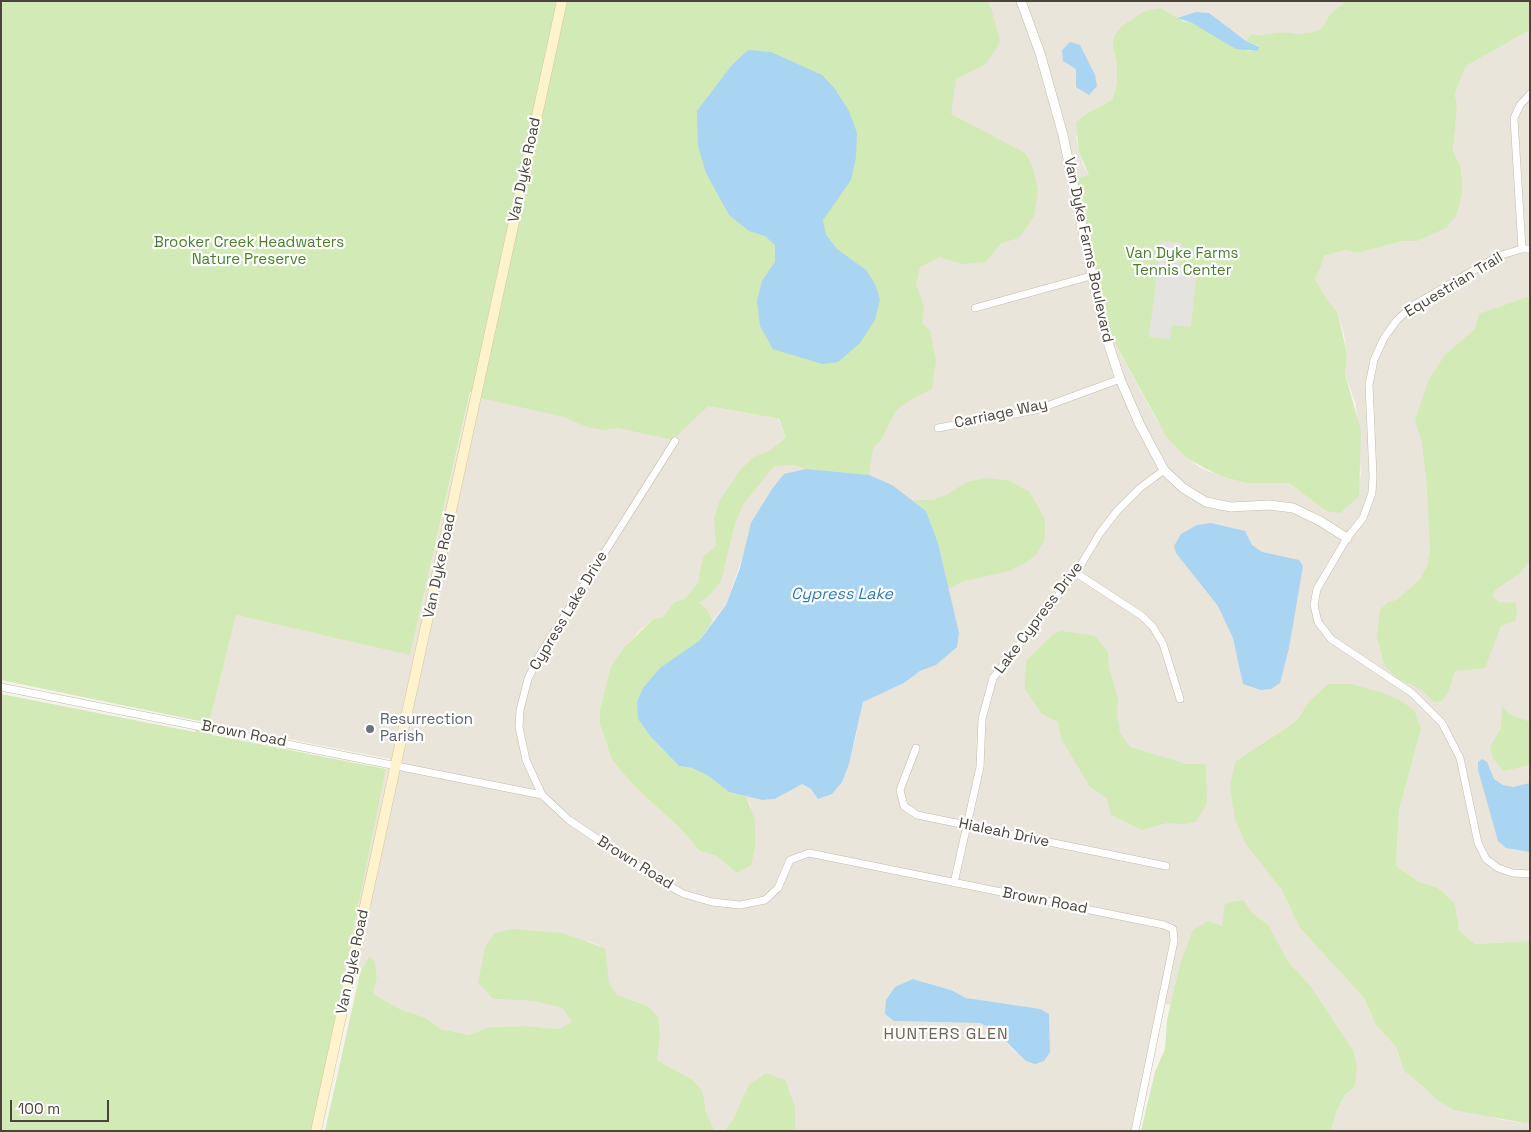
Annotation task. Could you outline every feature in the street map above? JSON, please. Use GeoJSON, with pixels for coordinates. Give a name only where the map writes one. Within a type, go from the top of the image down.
{"type":"FeatureCollection","features":[{"type":"Feature","properties":{"kind":"main road","name":"Van Dyke Road"},"geometry":{"type":"LineString","coordinates":[[316,1131],[562,1]]}},
{"type":"Feature","properties":{"kind":"street","name":"Van Dyke Farms Boulevard"},"geometry":{"type":"LineString","coordinates":[[1021,1],[1040,53],[1063,135],[1102,327],[1120,379],[1140,425],[1164,470],[1183,488],[1206,502],[1231,507],[1269,505],[1294,508],[1347,538]]}},
{"type":"Feature","properties":{"kind":"street"},"geometry":{"type":"LineString","coordinates":[[1522,249],[1514,118],[1520,105],[1530,94]]}},
{"type":"Feature","properties":{"kind":"street","name":"Equestrian Trail"},"geometry":{"type":"LineString","coordinates":[[1530,249],[1522,249],[1498,256],[1414,305],[1397,320],[1384,338],[1374,360],[1369,385],[1372,493],[1363,518],[1347,538],[1317,589],[1314,605],[1318,622],[1331,639],[1412,693],[1442,723],[1460,758],[1478,842],[1486,859],[1498,868],[1513,873],[1530,874]]}},
{"type":"Feature","properties":{"kind":"street"},"geometry":{"type":"LineString","coordinates":[[976,308],[1091,276]]}},
{"type":"Feature","properties":{"kind":"street","name":"Carriage Way"},"geometry":{"type":"LineString","coordinates":[[938,428],[1036,410],[1120,379]]}},
{"type":"Feature","properties":{"kind":"street","name":"Cypress Lake Drive"},"geometry":{"type":"LineString","coordinates":[[542,795],[526,760],[519,727],[520,710],[528,680],[540,656],[675,441]]}},
{"type":"Feature","properties":{"kind":"street","name":"Lake Cypress Drive"},"geometry":{"type":"LineString","coordinates":[[954,883],[980,767],[982,719],[993,678],[1076,573],[1100,533],[1117,511],[1140,488],[1164,470]]}},
{"type":"Feature","properties":{"kind":"street"},"geometry":{"type":"LineString","coordinates":[[1076,573],[1142,616],[1153,627],[1163,644],[1180,699]]}},
{"type":"Feature","properties":{"kind":"street","name":"Brown Road"},"geometry":{"type":"LineString","coordinates":[[1,686],[542,795],[569,820],[658,880],[684,894],[712,902],[740,905],[766,900],[778,888],[790,860],[809,853],[1164,925],[1173,929],[1174,941],[1135,1131]]}},
{"type":"Feature","properties":{"kind":"street","name":"Hialeah Drive"},"geometry":{"type":"LineString","coordinates":[[916,748],[900,790],[904,806],[917,815],[1166,866]]}},
{"type":"Feature","properties":{"kind":"shaded area"},"geometry":{"type":"Polygon","coordinates":[[[739,1],[1347,1],[1330,14],[1322,28],[1314,32],[1251,34],[1246,41],[1209,13],[1196,12],[1177,18],[1161,8],[1133,19],[1123,25],[1113,47],[1117,63],[1117,83],[1112,100],[1084,115],[1076,138],[1083,165],[1089,175],[1076,178],[1104,323],[1157,421],[1188,459],[1201,468],[1220,476],[1246,483],[1289,483],[1326,511],[1361,476],[1356,405],[1345,374],[1347,353],[1344,334],[1337,311],[1328,301],[1315,279],[1324,256],[1346,250],[1357,253],[1403,241],[1417,241],[1460,165],[1453,151],[1457,108],[1455,93],[1466,66],[1530,30],[1530,298],[1528,297],[1530,941],[1475,944],[1459,930],[1455,903],[1438,888],[1418,881],[1396,866],[1399,810],[1421,729],[1308,703],[1296,721],[1260,745],[1264,866],[1281,889],[1300,928],[1364,998],[1376,1025],[1396,1047],[1404,1071],[1437,1100],[1499,1119],[1520,1123],[1530,1121],[1530,1131],[1331,1131],[1337,1110],[1345,1095],[1355,1086],[1353,1050],[1312,988],[1187,1008],[1159,1003],[1131,1131],[795,1131],[748,1086],[733,1119],[724,1131],[715,1131],[706,1112],[703,1092],[693,1080],[657,1060],[660,1036],[648,1006],[617,995],[608,983],[605,948],[588,941],[494,999],[533,1001],[562,1008],[572,1022],[558,1029],[526,1026],[489,1027],[469,1035],[441,1029],[426,1018],[400,1009],[372,994],[377,977],[375,962],[369,958],[360,973],[346,962],[386,769],[390,759],[209,723],[236,615],[410,654],[470,395],[708,406],[778,419],[793,456],[739,1]],[[745,550],[726,605],[713,620],[707,609],[674,602],[664,616],[652,620],[639,631],[611,666],[600,710],[600,724],[612,760],[636,788],[679,827],[700,851],[716,856],[737,873],[751,806],[746,796],[762,800],[775,799],[802,784],[811,789],[842,782],[855,741],[863,702],[904,683],[920,671],[936,665],[745,550]],[[913,979],[894,1021],[980,1023],[994,1030],[1016,1053],[1050,1052],[1049,1014],[966,998],[951,990],[913,979]]]}},
{"type":"Feature","properties":{"kind":"shaded area"},"geometry":{"type":"Polygon","coordinates":[[[1161,241],[1182,243],[1179,265],[1197,267],[1191,327],[1172,325],[1170,339],[1149,337],[1161,241]]]}},
{"type":"Feature","properties":{"kind":"green space","name":"Brooker Creek Headwaters Nature Preserve"},"geometry":{"type":"Polygon","coordinates":[[[1,1],[558,1],[488,316],[473,393],[470,392],[410,655],[236,615],[209,723],[1,680],[1,1]]]}},
{"type":"Feature","properties":{"kind":"green space"},"geometry":{"type":"Polygon","coordinates":[[[567,1],[988,1],[1000,42],[986,64],[956,79],[951,114],[1025,153],[1033,168],[1038,190],[1034,216],[1019,238],[1001,243],[986,262],[962,264],[940,257],[920,267],[916,284],[924,306],[922,323],[930,331],[936,361],[932,389],[896,410],[880,442],[873,448],[869,475],[806,469],[795,465],[774,466],[744,503],[735,523],[721,581],[709,596],[699,603],[707,609],[713,621],[699,641],[682,655],[638,719],[650,736],[679,766],[692,768],[707,775],[729,792],[746,796],[755,820],[755,848],[751,865],[737,873],[716,856],[700,851],[679,827],[636,788],[612,760],[600,724],[600,710],[611,666],[624,648],[652,620],[664,616],[674,602],[685,599],[698,583],[703,557],[716,546],[714,519],[720,500],[740,470],[754,457],[769,451],[786,438],[779,419],[708,406],[673,440],[618,428],[603,430],[587,427],[564,417],[480,398],[567,1]]]}},
{"type":"Feature","properties":{"kind":"green space","name":"Van Dyke Farms Tennis Center"},"geometry":{"type":"Polygon","coordinates":[[[1347,1],[1530,1],[1530,30],[1466,66],[1455,93],[1457,108],[1453,151],[1460,165],[1462,194],[1456,216],[1446,228],[1417,241],[1403,241],[1357,253],[1346,250],[1324,256],[1315,279],[1328,301],[1337,311],[1347,353],[1345,374],[1361,431],[1359,496],[1340,513],[1326,511],[1289,483],[1246,483],[1220,476],[1188,459],[1166,436],[1104,323],[1075,178],[1089,175],[1079,152],[1076,123],[1084,115],[1112,100],[1117,83],[1117,63],[1113,47],[1114,36],[1123,25],[1145,11],[1161,8],[1183,21],[1192,23],[1248,51],[1257,51],[1260,46],[1246,41],[1251,34],[1314,32],[1322,28],[1330,14],[1347,1]]]}},
{"type":"Feature","properties":{"kind":"green space"},"geometry":{"type":"Polygon","coordinates":[[[1527,297],[1530,298],[1530,560],[1520,573],[1495,590],[1493,597],[1499,602],[1516,603],[1517,613],[1515,621],[1501,626],[1485,668],[1455,671],[1448,692],[1442,701],[1434,702],[1421,689],[1400,680],[1385,667],[1377,637],[1380,610],[1388,602],[1397,600],[1420,579],[1427,566],[1430,551],[1427,488],[1422,441],[1415,421],[1429,379],[1445,355],[1475,329],[1479,314],[1527,297]]]}},
{"type":"Feature","properties":{"kind":"green space"},"geometry":{"type":"Polygon","coordinates":[[[987,478],[1010,481],[1030,492],[1045,520],[1045,539],[1036,555],[1024,564],[1009,571],[964,581],[949,589],[938,543],[926,511],[913,500],[933,500],[949,494],[966,482],[987,478]]]}},
{"type":"Feature","properties":{"kind":"green space"},"geometry":{"type":"Polygon","coordinates":[[[1062,631],[1095,636],[1108,652],[1109,668],[1118,698],[1117,715],[1120,733],[1130,747],[1186,764],[1206,764],[1207,803],[1196,822],[1185,824],[1167,823],[1142,830],[1111,815],[1107,798],[1090,787],[1062,740],[1058,722],[1042,714],[1025,689],[1026,661],[1053,634],[1062,631]]]}},
{"type":"Feature","properties":{"kind":"green space"},"geometry":{"type":"Polygon","coordinates":[[[1328,684],[1351,684],[1381,692],[1400,700],[1414,710],[1421,729],[1399,810],[1396,866],[1418,881],[1438,888],[1455,903],[1459,930],[1475,944],[1530,941],[1530,1122],[1524,1123],[1454,1110],[1437,1100],[1404,1071],[1396,1047],[1376,1025],[1364,998],[1300,928],[1281,889],[1246,844],[1235,820],[1230,786],[1235,762],[1296,721],[1308,703],[1328,684]]]}},
{"type":"Feature","properties":{"kind":"green space"},"geometry":{"type":"Polygon","coordinates":[[[1,694],[195,732],[196,728],[208,731],[213,735],[386,769],[312,1131],[1,1131],[1,694]]]}},
{"type":"Feature","properties":{"kind":"green space"},"geometry":{"type":"Polygon","coordinates":[[[1502,706],[1509,714],[1530,722],[1530,765],[1504,771],[1493,758],[1490,747],[1501,728],[1502,706]]]}},
{"type":"Feature","properties":{"kind":"green space"},"geometry":{"type":"Polygon","coordinates":[[[1243,900],[1253,914],[1268,925],[1289,963],[1312,988],[1353,1050],[1357,1067],[1355,1086],[1345,1095],[1337,1110],[1331,1131],[1141,1131],[1155,1072],[1165,1049],[1167,1020],[1181,961],[1193,930],[1208,921],[1222,926],[1225,903],[1243,900]]]}},
{"type":"Feature","properties":{"kind":"green space"},"geometry":{"type":"Polygon","coordinates":[[[512,929],[562,933],[605,948],[609,983],[617,995],[648,1006],[658,1017],[660,1036],[657,1060],[693,1080],[703,1092],[706,1112],[715,1131],[325,1131],[360,973],[369,957],[375,962],[377,977],[373,994],[400,1009],[426,1018],[441,1029],[469,1035],[489,1027],[526,1026],[558,1029],[572,1022],[562,1008],[533,1001],[493,999],[478,983],[485,947],[495,933],[512,929]]]}},
{"type":"Feature","properties":{"kind":"green space"},"geometry":{"type":"Polygon","coordinates":[[[766,1073],[785,1080],[795,1107],[795,1131],[724,1131],[733,1119],[748,1086],[766,1073]]]}},
{"type":"Feature","properties":{"kind":"water"},"geometry":{"type":"Polygon","coordinates":[[[1196,12],[1209,13],[1246,41],[1260,47],[1257,51],[1236,49],[1192,23],[1177,18],[1196,12]]]}},
{"type":"Feature","properties":{"kind":"water"},"geometry":{"type":"Polygon","coordinates":[[[1070,42],[1080,45],[1095,75],[1097,86],[1089,95],[1076,87],[1076,69],[1063,61],[1062,50],[1070,42]]]}},
{"type":"Feature","properties":{"kind":"water"},"geometry":{"type":"Polygon","coordinates":[[[748,50],[771,52],[822,75],[835,89],[849,111],[857,133],[856,157],[851,180],[823,220],[826,235],[837,249],[866,270],[875,284],[880,299],[875,320],[860,343],[838,362],[822,364],[773,349],[760,326],[757,301],[762,281],[775,262],[775,245],[765,236],[749,231],[729,215],[706,173],[698,146],[697,111],[732,65],[748,50]]]}},
{"type":"Feature","properties":{"kind":"water","name":"Cypress Lake"},"geometry":{"type":"Polygon","coordinates":[[[806,469],[869,475],[892,485],[926,511],[938,543],[959,633],[957,647],[936,665],[920,671],[904,683],[863,702],[849,764],[842,782],[832,794],[818,799],[811,789],[802,784],[775,799],[762,800],[729,792],[707,775],[692,768],[679,766],[650,736],[638,719],[637,702],[643,688],[660,668],[699,641],[726,605],[740,568],[751,523],[772,489],[784,474],[806,469]]]}},
{"type":"Feature","properties":{"kind":"water"},"geometry":{"type":"Polygon","coordinates":[[[1211,523],[1245,531],[1252,545],[1262,552],[1299,560],[1303,566],[1289,648],[1280,683],[1271,689],[1261,690],[1243,684],[1233,638],[1218,606],[1176,553],[1174,546],[1181,534],[1197,525],[1211,523]]]}},
{"type":"Feature","properties":{"kind":"water"},"geometry":{"type":"Polygon","coordinates":[[[1482,759],[1487,762],[1494,779],[1503,785],[1513,787],[1530,783],[1530,852],[1506,848],[1498,841],[1478,770],[1478,762],[1482,759]]]}},
{"type":"Feature","properties":{"kind":"water"},"geometry":{"type":"Polygon","coordinates":[[[913,979],[951,990],[966,998],[1040,1009],[1049,1014],[1050,1052],[1044,1061],[1035,1064],[1026,1061],[994,1030],[980,1023],[894,1021],[885,1014],[886,1000],[895,987],[913,979]]]}},
{"type":"Feature","properties":{"kind":"place","name":"Resurrection Parish"},"geometry":{"type":"Point","coordinates":[370,729]}},
{"type":"Feature","properties":{"kind":"district","name":"HUNTERS GLEN"},"geometry":{"type":"Point","coordinates":[946,1035]}}]}
